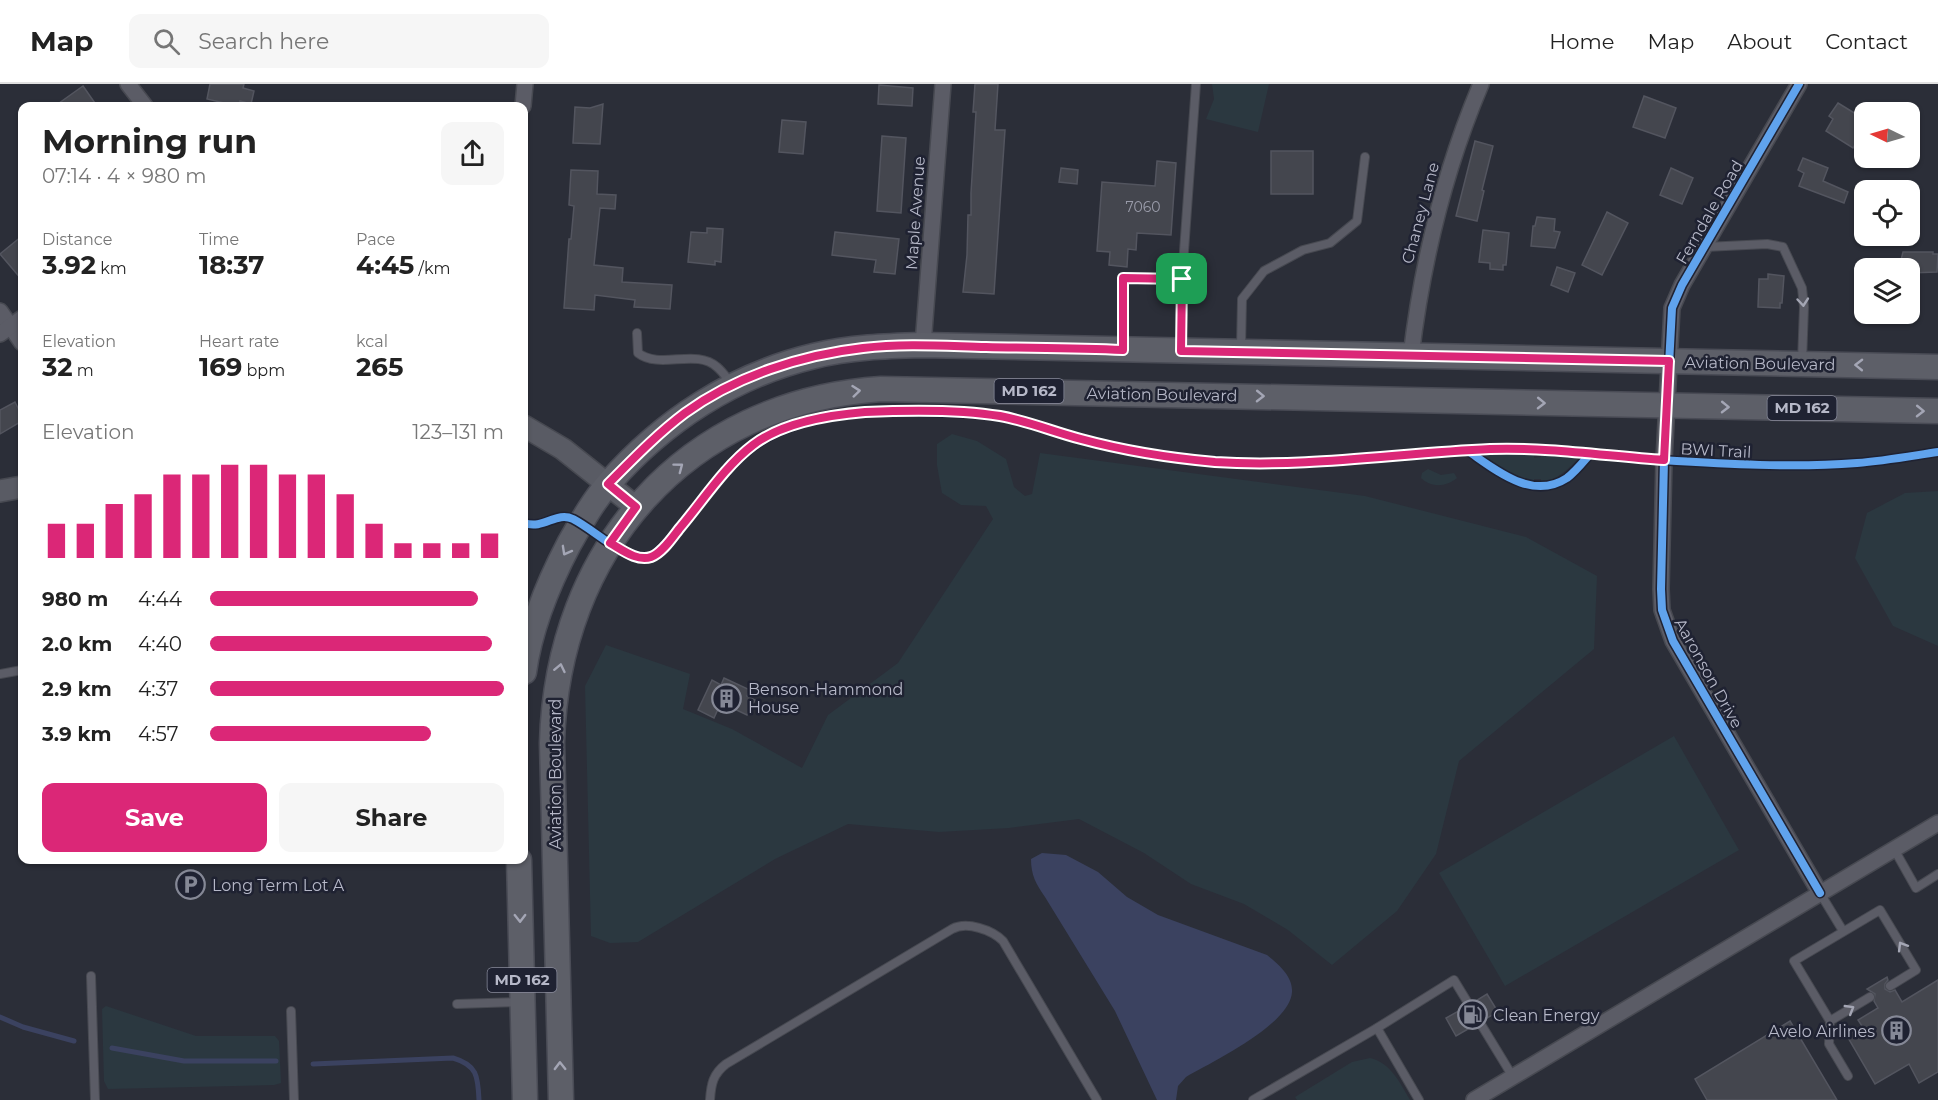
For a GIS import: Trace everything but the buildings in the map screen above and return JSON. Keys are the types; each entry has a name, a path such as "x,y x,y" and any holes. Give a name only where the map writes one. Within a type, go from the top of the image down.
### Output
{"main road":[{"name":"Aviation Boulevard","path":"528,655 537,618 558,566 580,524 608,484 649,443 677,420 710,398 765,372 815,356 863,348 923,345 1938,367"},
{"name":"Aviation Boulevard","path":"561,1100 552,743 555,699 568,638 584,594 610,543 636,507 675,470 710,444 739,427 793,405 852,391 920,389 1938,411"},
{"path":"528,428 564,449 636,507"},
{"path":"0,491 18,488"},
{"name":"MD 162","path":"519,864 525,1100"},
{"path":"522,1002 559,1032"}],"street":[{"path":"128,84 142,102"},
{"path":"523,102 525,84"},
{"name":"Maple Avenue","path":"923,345 943,84"},
{"name":"Chaney Lane","path":"1411,356 1417,302 1427,259 1453,161 1481,84"},
{"name":"Ferndale Road","path":"1667,406 1672,309 1682,285 1798,84"},
{"path":"0,311 11,326"},
{"name":"Aaronson Drive","path":"1667,406 1660,566 1662,610 1667,626 1686,664 1820,893"},
{"path":"1474,1100 1938,823"}],"lane":[{"path":"1181,351 1182,279 1196,84"},
{"path":"1241,352 1242,299 1264,271 1304,249 1330,243 1357,221 1365,157"},
{"path":"1704,247 1767,244 1784,247 1802,288 1804,307 1802,364"},
{"path":"1123,350 1123,278 1182,279"},
{"path":"637,333 638,353 645,358 654,360 696,359 716,365 733,386"},
{"path":"0,674 18,671"},
{"path":"1894,849 1916,888 1938,874"},
{"path":"1820,893 1844,932"},
{"path":"1848,1076 1829,1044 1830,1021 1794,961 1880,910 1916,970 1890,986"},
{"path":"710,1100 713,1079 726,1065 952,929 963,925 992,933 1004,941 1097,1100"},
{"path":"91,976 94,1100"},
{"path":"1253,1100 1454,980 1513,1077"},
{"path":"1830,1021 1870,997"},
{"path":"457,1004 522,1002"},
{"path":"291,1011 294,1100"},
{"path":"1377,1028 1419,1100"}],"shaded area":[{"path":"1212,84 1269,84 1258,132 1206,119 1214,99"},
{"path":"952,434 977,441 1006,459 1014,487 1025,496 1032,494 1040,453 1365,496 1526,537 1597,576 1594,649 1459,761 1436,854 1397,911 1332,965 1288,930 1244,904 1191,884 1144,853 1079,819 1009,828 939,832 848,824 775,859 638,942 610,943 591,936 585,686 606,645 690,674 683,709 732,729 802,768 828,715 898,663 993,519 986,506 961,505 942,493 937,465 937,444"},
{"path":"1480,454 1534,454 1534,458 1541,457 1541,455 1580,457 1558,476 1541,482 1541,479 1531,481 1510,474"},
{"path":"1428,469 1441,475 1454,473 1457,478 1444,485 1434,485 1421,478 1422,473"},
{"path":"1938,491 1938,646 1893,626 1855,558 1867,513 1905,493"},
{"path":"1674,736 1739,850 1505,986 1439,873"},
{"path":"106,1006 196,1036 275,1036 279,1041 281,1083 108,1089 104,1081 102,1009"},
{"path":"1370,1058 1384,1064 1389,1069 1410,1100 1297,1100 1295,1097 1352,1062"}],"water":[{"path":"1042,853 1066,855 1098,872 1127,897 1158,915 1267,955 1284,971 1290,981 1292,992 1288,1005 1278,1017 1248,1041 1186,1077 1178,1086 1176,1100 1157,1100 1115,1011 1033,875 1031,859"}],"waterway":[{"path":"0,1017 23,1027 74,1041"},
{"path":"112,1048 184,1061 276,1061"},
{"path":"313,1064 453,1058 472,1068 477,1078 479,1100"}],"cycle path":[{"path":"1799,84 1682,285 1672,308 1664,460 1661,589 1662,610 1673,641 1820,893"},
{"name":"BWI Trail","path":"528,524 567,517 630,554 651,557 669,541 731,466 744,453 774,433 827,417 898,411 994,416 1134,451 1198,460 1249,463 1512,449 1710,463 1808,465 1867,462 1938,452"},
{"path":"1468,451 1502,474 1528,485 1541,486 1554,484 1567,478 1590,454"}],"place":[{"name":"Benson-Hammond House","path":"727,698"},
{"name":"Long Term Lot A","path":"191,885"},
{"name":"Clean Energy","path":"1472,1015"},
{"name":"Avelo Airlines","path":"1896,1031"}],"route":[{"path":"1123,278 1182,279 1181,351 1669,361 1664,460 1567,451 1492,449 1344,461 1253,463 1213,461 1171,457 1108,446 1028,422 985,414 864,412 794,425 754,444 737,458 672,538 651,557 642,558 632,555 610,543 636,507 608,484 649,443 686,413 733,386 790,363 815,356 863,348 923,345 1123,350 1123,278"}]}
